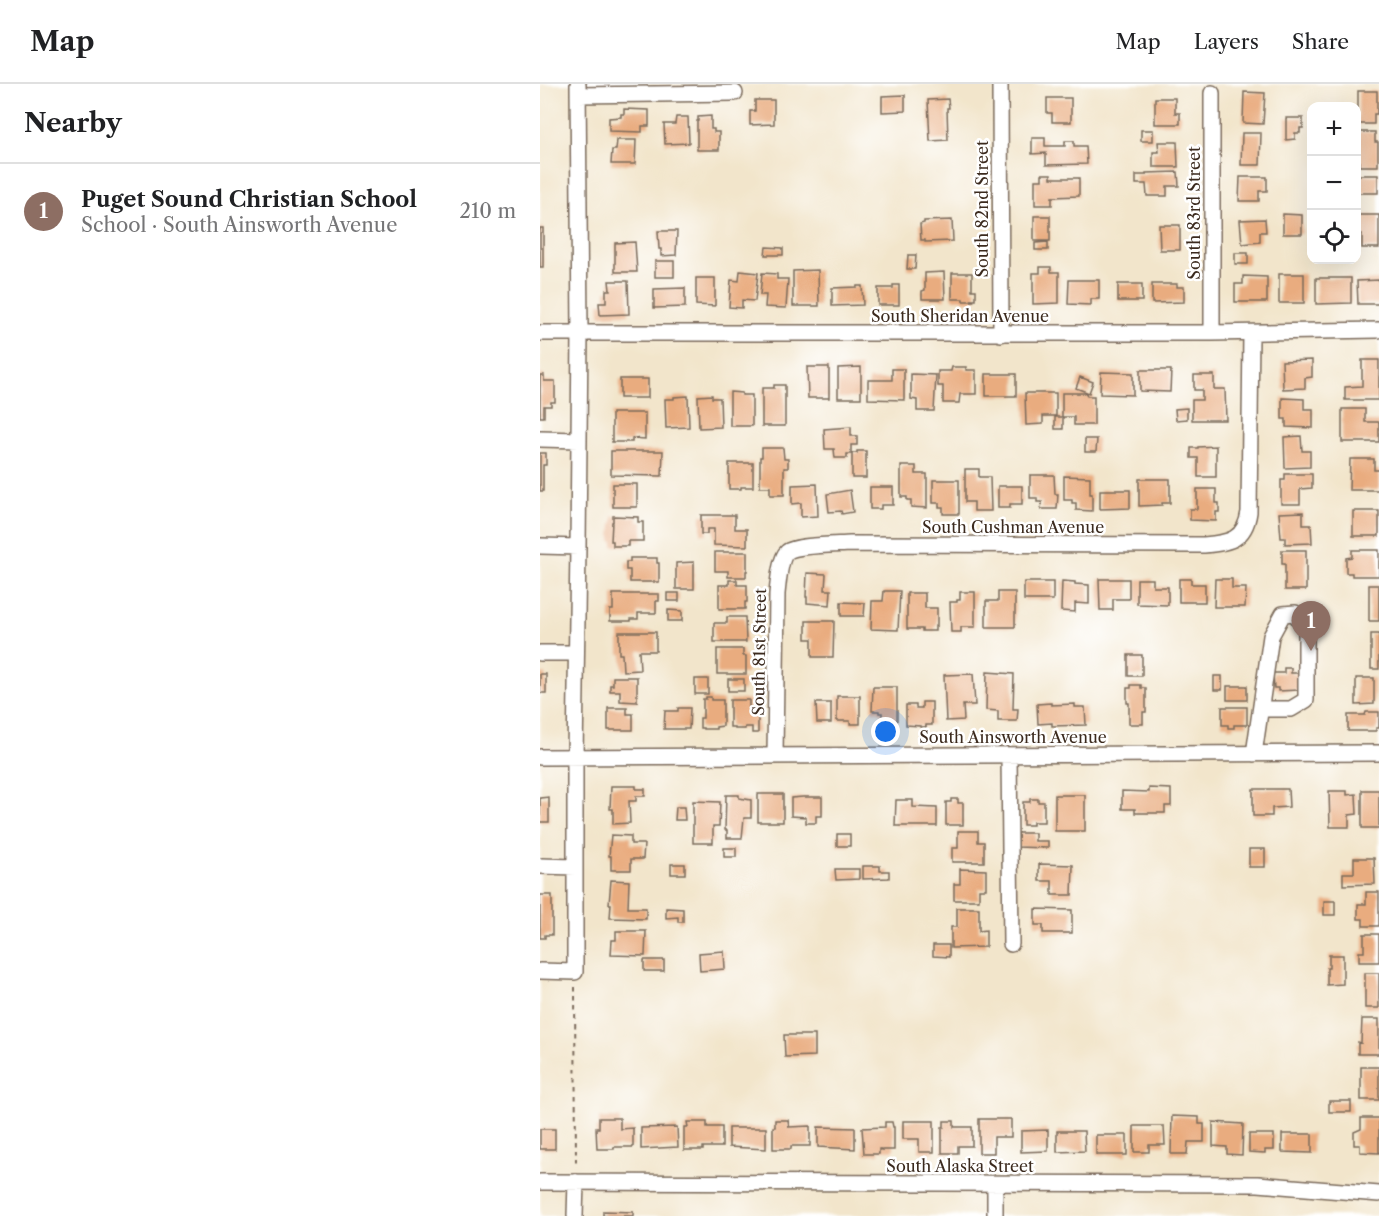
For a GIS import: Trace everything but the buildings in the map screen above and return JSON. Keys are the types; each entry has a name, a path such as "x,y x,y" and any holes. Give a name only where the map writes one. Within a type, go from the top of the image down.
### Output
{"street":[{"name":"South 82nd Street","path":"1000,84 1000,334"},
{"path":"540,971 575,972 580,333 578,90 735,93"},
{"name":"South 83rd Street","path":"1212,93 1212,333"},
{"name":"South Sheridan Avenue","path":"540,333 1000,334 1379,330"},
{"name":"South Cushman Avenue","path":"788,551 850,544 1204,545 1220,544 1238,537 1246,528 1250,512 1251,333"},
{"path":"540,440 579,440"},
{"path":"540,546 578,547"},
{"name":"South 81st Street","path":"775,756 777,594 783,559 788,551"},
{"path":"1254,754 1271,636 1283,614 1294,613 1306,630 1306,700 1291,709 1261,709"},
{"path":"540,653 576,654"},
{"name":"South Ainsworth Avenue","path":"540,757 1379,753"},
{"path":"1009,755 1011,944"},
{"path":"540,866 575,867"},
{"name":"South Alaska Street","path":"540,1182 1258,1184 1379,1194"},
{"path":"576,1182 576,1216"},
{"path":"994,1216 995,1184"}],"path":[{"path":"575,972 576,1182"}],"place":[{"name":"Puget Sound Christian School","path":"1311,651"}]}
